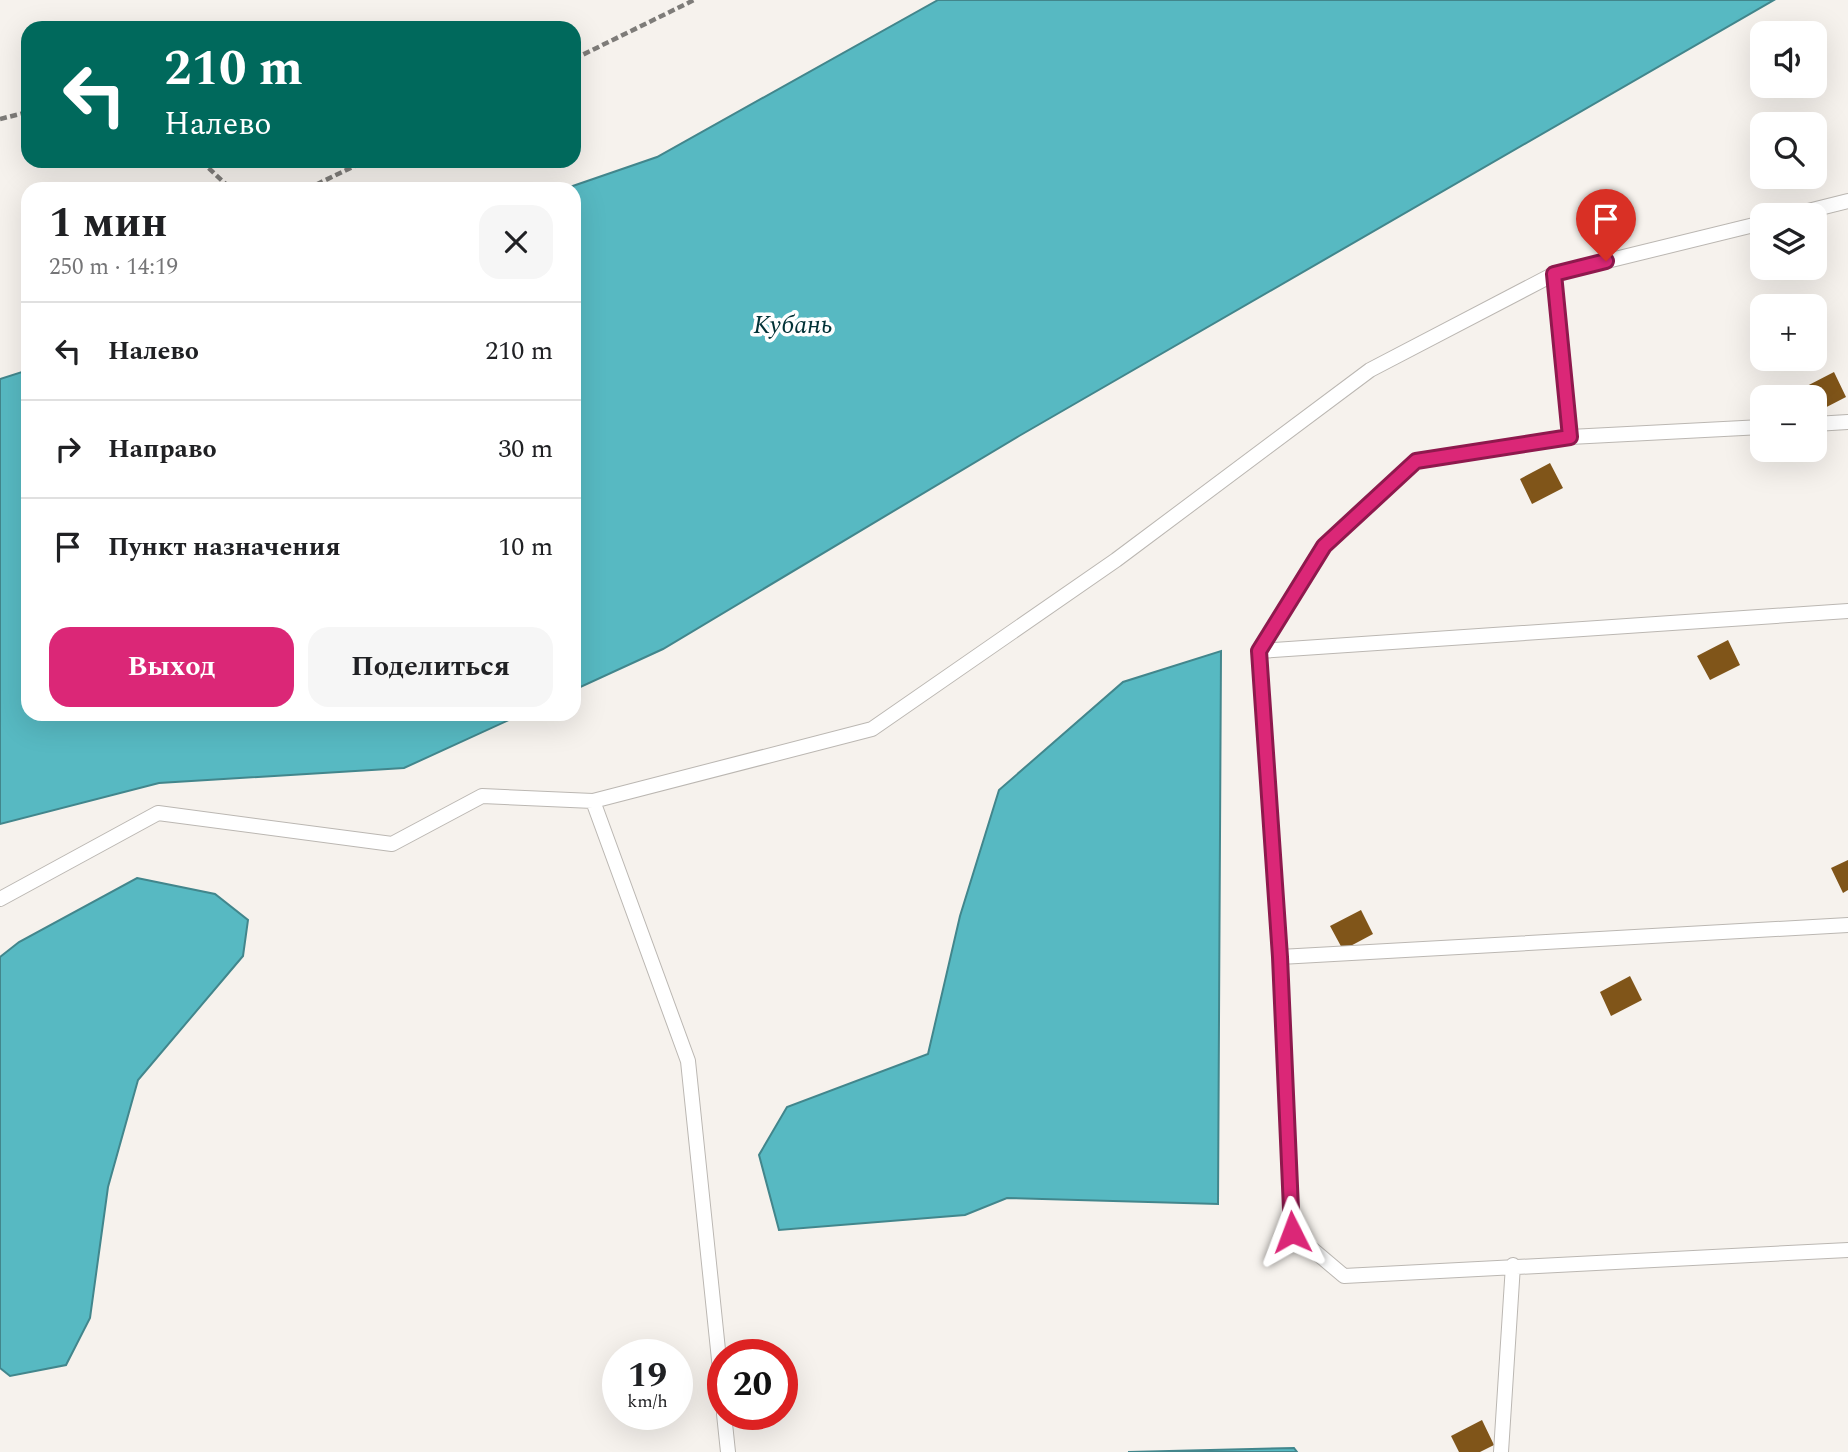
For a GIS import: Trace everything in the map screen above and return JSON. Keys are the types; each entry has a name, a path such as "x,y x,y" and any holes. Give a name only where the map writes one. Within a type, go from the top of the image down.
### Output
{"lane":[{"path":"1827,206 1848,201"},
{"path":"0,899 158,813 392,844 482,796 593,801 872,729 1116,561 1370,370 1554,274 1750,225"},
{"path":"1554,274 1570,437"},
{"path":"1827,423 1848,422"},
{"path":"1750,428 1570,437 1416,461 1324,546 1259,651 1280,957 1292,1232 1344,1276 1513,1265 1848,1250"},
{"path":"1259,651 1848,611"},
{"path":"593,801 688,1061 717,1339"},
{"path":"1280,957 1848,925"},
{"path":"1501,1452 1513,1265"},
{"path":"726,1430 728,1452"}],"path":[{"path":"581,56 694,0"},
{"path":"0,119 21,114"},
{"path":"208,168 224,182"},
{"path":"322,182 350,168"}],"water":[{"name":"Кубань","path":"938,0 1774,0 1019,436 663,649 581,687 581,183 657,157"},
{"path":"21,372 21,721 507,721 404,768 159,783 0,824 0,379"},
{"path":"1221,651 1218,1204 1007,1198 965,1215 779,1230 759,1155 787,1107 928,1054 960,916 999,790 1123,682"},
{"path":"137,878 215,894 248,920 243,956 138,1080 108,1187 90,1318 66,1365 10,1376 0,1368 0,957 19,942"},
{"path":"1294,1448 1297,1452 1128,1452"}],"building":[{"path":"1834,372 1846,397 1827,407 1827,385 1809,385"},
{"path":"1550,463 1563,488 1532,504 1520,479"},
{"path":"1728,640 1740,665 1710,680 1697,656"},
{"path":"1848,860 1848,890 1843,893 1831,868"},
{"path":"1361,910 1373,934 1343,950 1330,926"},
{"path":"1630,976 1642,1000 1611,1016 1600,992"},
{"path":"1482,1420 1494,1445 1480,1452 1459,1452 1451,1436"}],"route":[{"path":"1292,1232 1280,957 1259,651 1324,546 1416,461 1570,437 1554,274 1606,261"}]}
